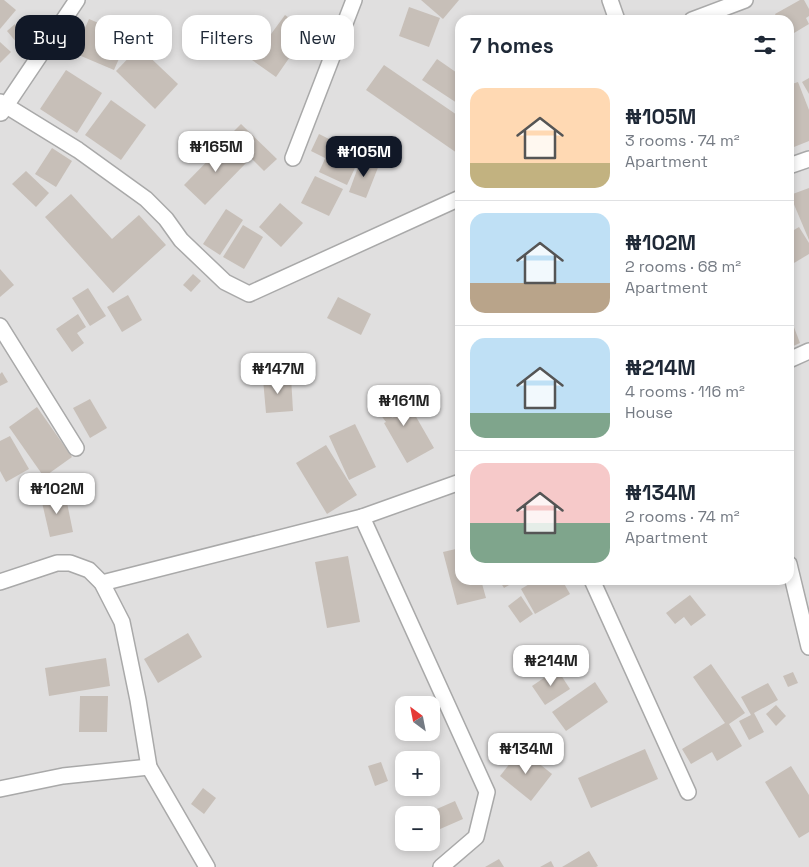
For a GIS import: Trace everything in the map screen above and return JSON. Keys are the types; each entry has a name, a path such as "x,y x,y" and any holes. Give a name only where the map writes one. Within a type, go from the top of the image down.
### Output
{"street":[{"path":"77,0 2,107 78,150 146,199 166,219 181,240 225,282 249,294 455,200"},
{"path":"293,158 354,0"},
{"path":"610,0 614,15"},
{"path":"705,15 745,0"},
{"path":"794,164 809,159"},
{"path":"0,326 76,448"},
{"path":"794,358 809,351"},
{"path":"102,583 362,517 455,484"},
{"path":"362,517 487,792 476,837 441,867"},
{"path":"0,582 57,564 70,563 89,570 102,583 122,622 149,767 207,867"},
{"path":"594,585 688,792"},
{"path":"794,585 809,647"},
{"path":"0,789 64,776 149,767"}],"shaded area":[{"path":"0,0 809,0 809,867 0,867"}],"building":[{"path":"0,0 4,0 16,10 0,29"},
{"path":"421,0 459,0 443,19"},
{"path":"800,0 804,0 809,9 809,16 806,18 809,24 794,33 794,15 775,14"},
{"path":"409,7 440,18 429,47 399,36"},
{"path":"89,19 95,22 95,60 118,60 114,70 85,58 85,28"},
{"path":"281,20 281,60 288,60 276,77 252,60 271,60 271,34"},
{"path":"15,24 15,41 7,31"},
{"path":"0,42 11,52 0,63"},
{"path":"437,59 455,72 455,102 422,80"},
{"path":"127,60 153,60 178,84 155,109 116,71"},
{"path":"384,65 455,114 455,152 366,90"},
{"path":"66,70 102,93 77,133 40,109"},
{"path":"809,78 809,94 802,82"},
{"path":"798,82 809,110 809,141 794,147 794,83"},
{"path":"111,100 146,125 121,160 85,135"},
{"path":"241,124 277,159 264,171 229,136"},
{"path":"319,134 361,155 347,185 319,172 328,152 325,158 311,151"},
{"path":"227,141 248,161 205,205 184,185"},
{"path":"52,148 72,161 56,187 35,174"},
{"path":"361,159 379,165 366,198 349,192"},
{"path":"26,171 49,193 36,207 12,184"},
{"path":"315,176 343,189 329,216 301,203"},
{"path":"809,188 809,240 794,204 794,194"},
{"path":"71,194 112,239 139,215 166,245 113,293 45,217"},
{"path":"280,203 303,223 281,247 259,227"},
{"path":"226,209 243,220 220,255 203,244"},
{"path":"243,225 263,237 244,269 223,257"},
{"path":"799,227 809,243 809,254 794,263 794,230"},
{"path":"0,269 14,285 0,297"},
{"path":"193,274 201,281 191,292 183,285"},
{"path":"88,288 106,316 90,326 72,298"},
{"path":"128,295 142,320 122,332 107,307"},
{"path":"338,297 371,314 361,335 327,318"},
{"path":"78,314 86,327 77,333 84,343 72,352 56,329"},
{"path":"794,327 800,343 794,346"},
{"path":"2,372 8,382 0,386 0,374"},
{"path":"291,377 293,411 266,413 263,379"},
{"path":"398,389 410,405 390,419 411,408 434,448 407,463 384,423 386,422 374,406"},
{"path":"90,399 107,428 90,438 73,408"},
{"path":"37,407 72,457 44,477 9,427"},
{"path":"355,424 376,467 349,480 329,436"},
{"path":"10,436 29,469 6,482 0,471 0,441"},
{"path":"326,445 357,495 327,514 296,463"},
{"path":"65,493 73,532 50,537 41,498"},
{"path":"455,549 455,585 482,585 486,598 457,605 443,552"},
{"path":"348,556 360,622 327,628 315,562"},
{"path":"528,585 565,585 570,594 535,614 521,589"},
{"path":"690,595 706,615 691,626 684,617 675,624 666,613"},
{"path":"521,596 533,614 520,623 508,606"},
{"path":"188,633 202,657 158,683 144,659"},
{"path":"106,658 110,686 49,696 45,668"},
{"path":"711,664 745,713 729,724 742,746 717,761 712,752 691,764 682,749 725,723 693,677"},
{"path":"557,669 570,689 545,705 532,686"},
{"path":"793,672 798,683 788,687 783,676"},
{"path":"595,682 608,702 566,731 552,712"},
{"path":"768,683 778,700 754,713 764,732 749,740 739,721 751,715 741,697"},
{"path":"80,696 108,696 107,732 79,732"},
{"path":"776,705 786,716 776,726 766,714"},
{"path":"521,749 552,774 531,801 500,776"},
{"path":"645,749 658,779 591,808 578,778"},
{"path":"381,762 388,781 375,786 368,766"},
{"path":"791,766 809,795 809,832 799,838 765,782"},
{"path":"203,788 216,798 204,814 191,804"},
{"path":"455,801 463,819 440,829 440,808"},
{"path":"589,851 598,866 562,867"},
{"path":"499,859 504,867 485,867"},
{"path":"551,861 554,867 540,867"}]}
